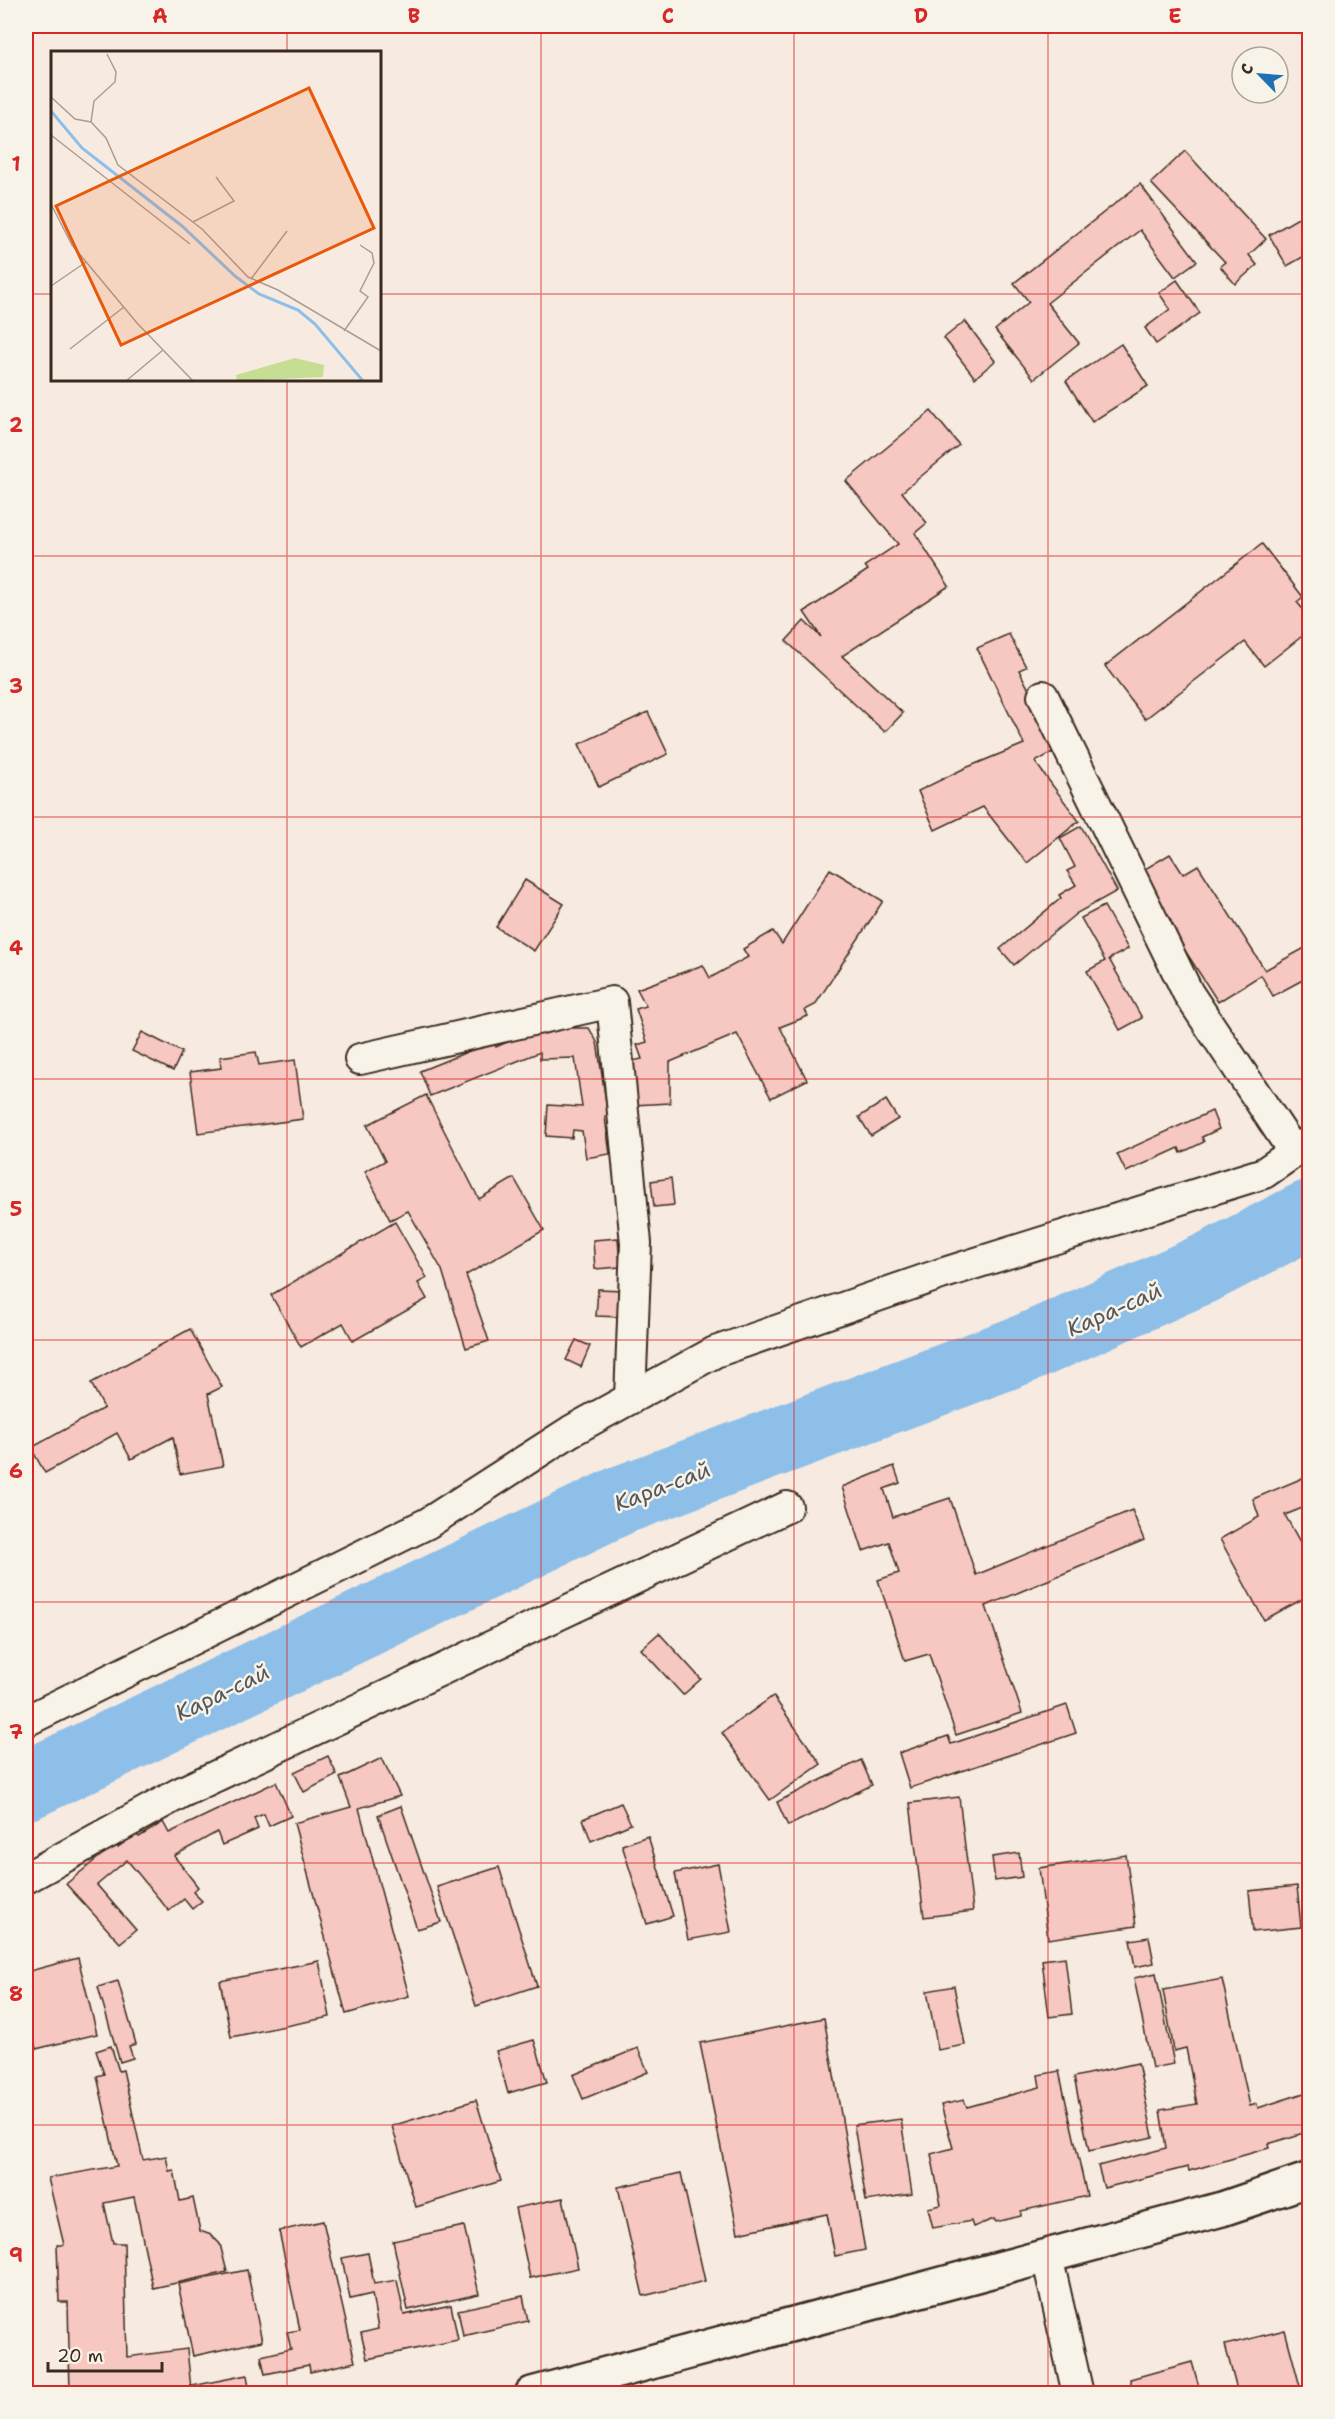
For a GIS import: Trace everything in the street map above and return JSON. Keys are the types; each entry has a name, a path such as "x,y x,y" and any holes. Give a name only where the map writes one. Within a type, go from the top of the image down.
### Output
{"main road":[{"path":"544,2392 1222,2210 1310,2180"}],"street":[{"path":"26,1721 428,1522 570,1431 715,1352 941,1274 1264,1173 1302,1146 1188,993 1042,696"},
{"path":"360,1059 612,1002 636,1243 630,1398"},
{"path":"26,1878 180,1793 787,1507"},
{"path":"1047,2256 1078,2394"}],"building":[{"path":"1185,151 1266,239 1249,255 1257,265 1235,284 1220,266 1225,262 1151,183"},
{"path":"1140,184 1197,261 1175,277 1140,230 1047,303 1079,343 1034,379 995,330 1029,302 1014,283"},
{"path":"1310,211 1310,253 1287,266 1269,235"},
{"path":"1177,280 1200,313 1156,344 1145,328 1170,309 1159,293"},
{"path":"965,321 995,361 975,378 944,338"},
{"path":"1121,344 1148,386 1092,422 1066,381"},
{"path":"931,411 959,445 902,492 927,523 915,533 949,586 842,656 903,713 885,732 786,641 804,621 821,637 804,612 868,570 865,566 898,544 846,481"},
{"path":"1262,544 1303,597 1297,602 1310,618 1310,630 1264,666 1245,642 1145,719 1105,666"},
{"path":"1009,634 1026,667 1019,670 1059,749 1035,762 1079,821 1027,863 983,807 935,830 918,791 963,769 1024,744 977,648"},
{"path":"648,712 668,754 599,787 579,744"},
{"path":"1081,826 1117,891 1077,913 1014,965 1000,949 1061,898 1059,895 1076,885 1067,871 1075,867 1060,838"},
{"path":"1170,854 1183,874 1198,865 1265,970 1310,945 1310,976 1273,996 1261,975 1218,1002 1150,896 1140,872"},
{"path":"830,869 883,901 815,1005 805,1010 808,1016 780,1027 807,1080 771,1098 737,1034 670,1062 670,1103 634,1105 632,1061 642,1059 637,1045 647,1042 636,1009 646,1006 637,989 703,965 710,978 748,957 743,949 773,931 782,944"},
{"path":"525,880 564,904 534,951 496,927"},
{"path":"1104,906 1128,949 1109,959 1142,1018 1120,1030 1087,971 1105,961 1081,918"},
{"path":"539,1028 589,1028 597,1042 608,1116 605,1117 610,1154 586,1158 582,1131 573,1130 572,1138 546,1136 548,1105 582,1107 575,1058 540,1059 540,1052 430,1096 420,1071 494,1041 496,1047"},
{"path":"142,1032 182,1052 173,1071 132,1051"},
{"path":"256,1052 259,1065 295,1060 303,1119 198,1133 190,1072 221,1068 220,1057"},
{"path":"426,1095 479,1199 514,1178 544,1230 466,1275 489,1341 466,1348 442,1270 408,1211 390,1220 365,1171 385,1161 367,1125"},
{"path":"886,1100 898,1119 871,1136 859,1117"},
{"path":"1212,1111 1219,1129 1202,1137 1204,1142 1181,1153 1179,1148 1126,1172 1117,1154"},
{"path":"671,1178 674,1205 654,1207 651,1181"},
{"path":"395,1222 427,1278 418,1283 427,1299 353,1341 343,1323 301,1347 271,1295"},
{"path":"618,1238 620,1267 595,1269 593,1240"},
{"path":"598,1289 623,1290 621,1317 596,1316"},
{"path":"190,1329 222,1387 208,1394 223,1466 180,1474 173,1437 131,1459 117,1433 45,1473 31,1448 104,1408 91,1383"},
{"path":"576,1340 590,1346 581,1367 566,1360"},
{"path":"894,1466 900,1483 884,1489 893,1517 950,1498 976,1575 1132,1510 1144,1540 986,1606 1022,1713 956,1735 929,1654 905,1661 878,1580 899,1573 889,1542 863,1551 842,1487"},
{"path":"1310,1475 1310,1505 1285,1515 1310,1560 1310,1595 1264,1620 1220,1539 1259,1517 1253,1499"},
{"path":"659,1633 701,1679 683,1695 641,1649"},
{"path":"773,1696 821,1764 770,1800 722,1733"},
{"path":"1067,1705 1076,1733 910,1788 899,1753 948,1736 951,1744"},
{"path":"328,1756 337,1775 304,1792 294,1772"},
{"path":"382,1758 400,1796 359,1808 409,1996 346,2014 294,1823 351,1807 340,1778"},
{"path":"861,1760 872,1785 788,1826 777,1802"},
{"path":"1306,1768 1310,1768 1310,1792 1309,1792"},
{"path":"276,1782 291,1816 269,1826 264,1814 254,1818 258,1829 222,1845 217,1832 174,1856 198,1887 193,1892 202,1901 192,1909 184,1899 169,1911 127,1860 97,1885 136,1930 120,1943 66,1884 115,1844 118,1847 136,1834 139,1837 163,1822 169,1833"},
{"path":"959,1797 973,1911 924,1917 910,1803"},
{"path":"621,1803 631,1824 591,1841 583,1819"},
{"path":"401,1806 441,1922 417,1929 378,1815"},
{"path":"648,1836 673,1916 647,1924 622,1845"},
{"path":"1019,1853 1022,1877 995,1881 992,1857"},
{"path":"1126,1855 1136,1926 1048,1939 1039,1868"},
{"path":"718,1864 731,1932 688,1940 675,1873"},
{"path":"499,1867 537,1986 476,2006 437,1887"},
{"path":"1297,1886 1301,1927 1253,1932 1249,1891"},
{"path":"1149,1937 1154,1963 1135,1967 1130,1940"},
{"path":"1065,1957 1072,2014 1049,2017 1042,1960"},
{"path":"78,1958 97,2034 36,2049 26,2008 26,1972"},
{"path":"319,1961 330,2017 231,2037 220,1981"},
{"path":"1156,1973 1174,2064 1152,2068 1134,1978"},
{"path":"1222,1979 1250,2106 1257,2104 1258,2108 1310,2091 1310,2131 1268,2144 1269,2148 1189,2171 1188,2167 1104,2188 1098,2166 1166,2148 1160,2110 1197,2104 1186,2048 1174,2051 1163,1990"},
{"path":"118,1981 136,2044 129,2046 133,2058 120,2062 98,1987"},
{"path":"954,1986 965,2045 938,2050 927,1991"},
{"path":"824,2018 865,2250 835,2256 827,2214 738,2233 700,2043"},
{"path":"534,2040 547,2082 508,2093 496,2051"},
{"path":"111,2046 119,2071 123,2070 143,2160 166,2156 169,2171 174,2170 180,2201 193,2198 200,2231 211,2235 220,2244 227,2272 153,2288 134,2197 104,2203 113,2243 124,2243 127,2357 187,2349 191,2389 150,2394 70,2394 68,2302 59,2302 57,2245 64,2245 48,2178 117,2166 97,2076 104,2074 96,2051"},
{"path":"638,2048 648,2072 583,2099 573,2075"},
{"path":"1138,2063 1153,2137 1089,2151 1074,2077"},
{"path":"1059,2071 1087,2196 1021,2211 1021,2216 996,2222 994,2219 973,2227 971,2221 933,2228 928,2208 941,2205 931,2154 953,2148 941,2105 964,2100 967,2107 1040,2087 1038,2075"},
{"path":"476,2100 501,2181 416,2207 392,2126"},
{"path":"901,2119 912,2194 866,2201 854,2125"},
{"path":"681,2173 705,2281 643,2296 618,2187"},
{"path":"563,2198 578,2268 530,2278 515,2208"},
{"path":"323,2221 355,2362 310,2372 309,2365 265,2374 261,2356 291,2349 287,2332 300,2330 279,2231"},
{"path":"464,2226 479,2294 408,2310 393,2241"},
{"path":"368,2253 374,2284 397,2280 404,2315 451,2305 458,2340 367,2359 361,2333 378,2329 372,2294 350,2299 342,2258"},
{"path":"247,2270 262,2341 193,2356 178,2284"},
{"path":"523,2296 528,2321 463,2336 458,2310"},
{"path":"1285,2330 1302,2394 1238,2394 1225,2345"},
{"path":"1192,2362 1201,2394 1134,2394 1130,2379"},
{"path":"247,2375 250,2394 194,2394 192,2386"},
{"path":"947,2389 949,2394 926,2394"},
{"path":"1043,2389 1044,2394 1024,2394"}],"waterway":[{"name":"Кара-сай","path":"26,1786 621,1500 1029,1347 1208,1267 1310,1214"}]}
